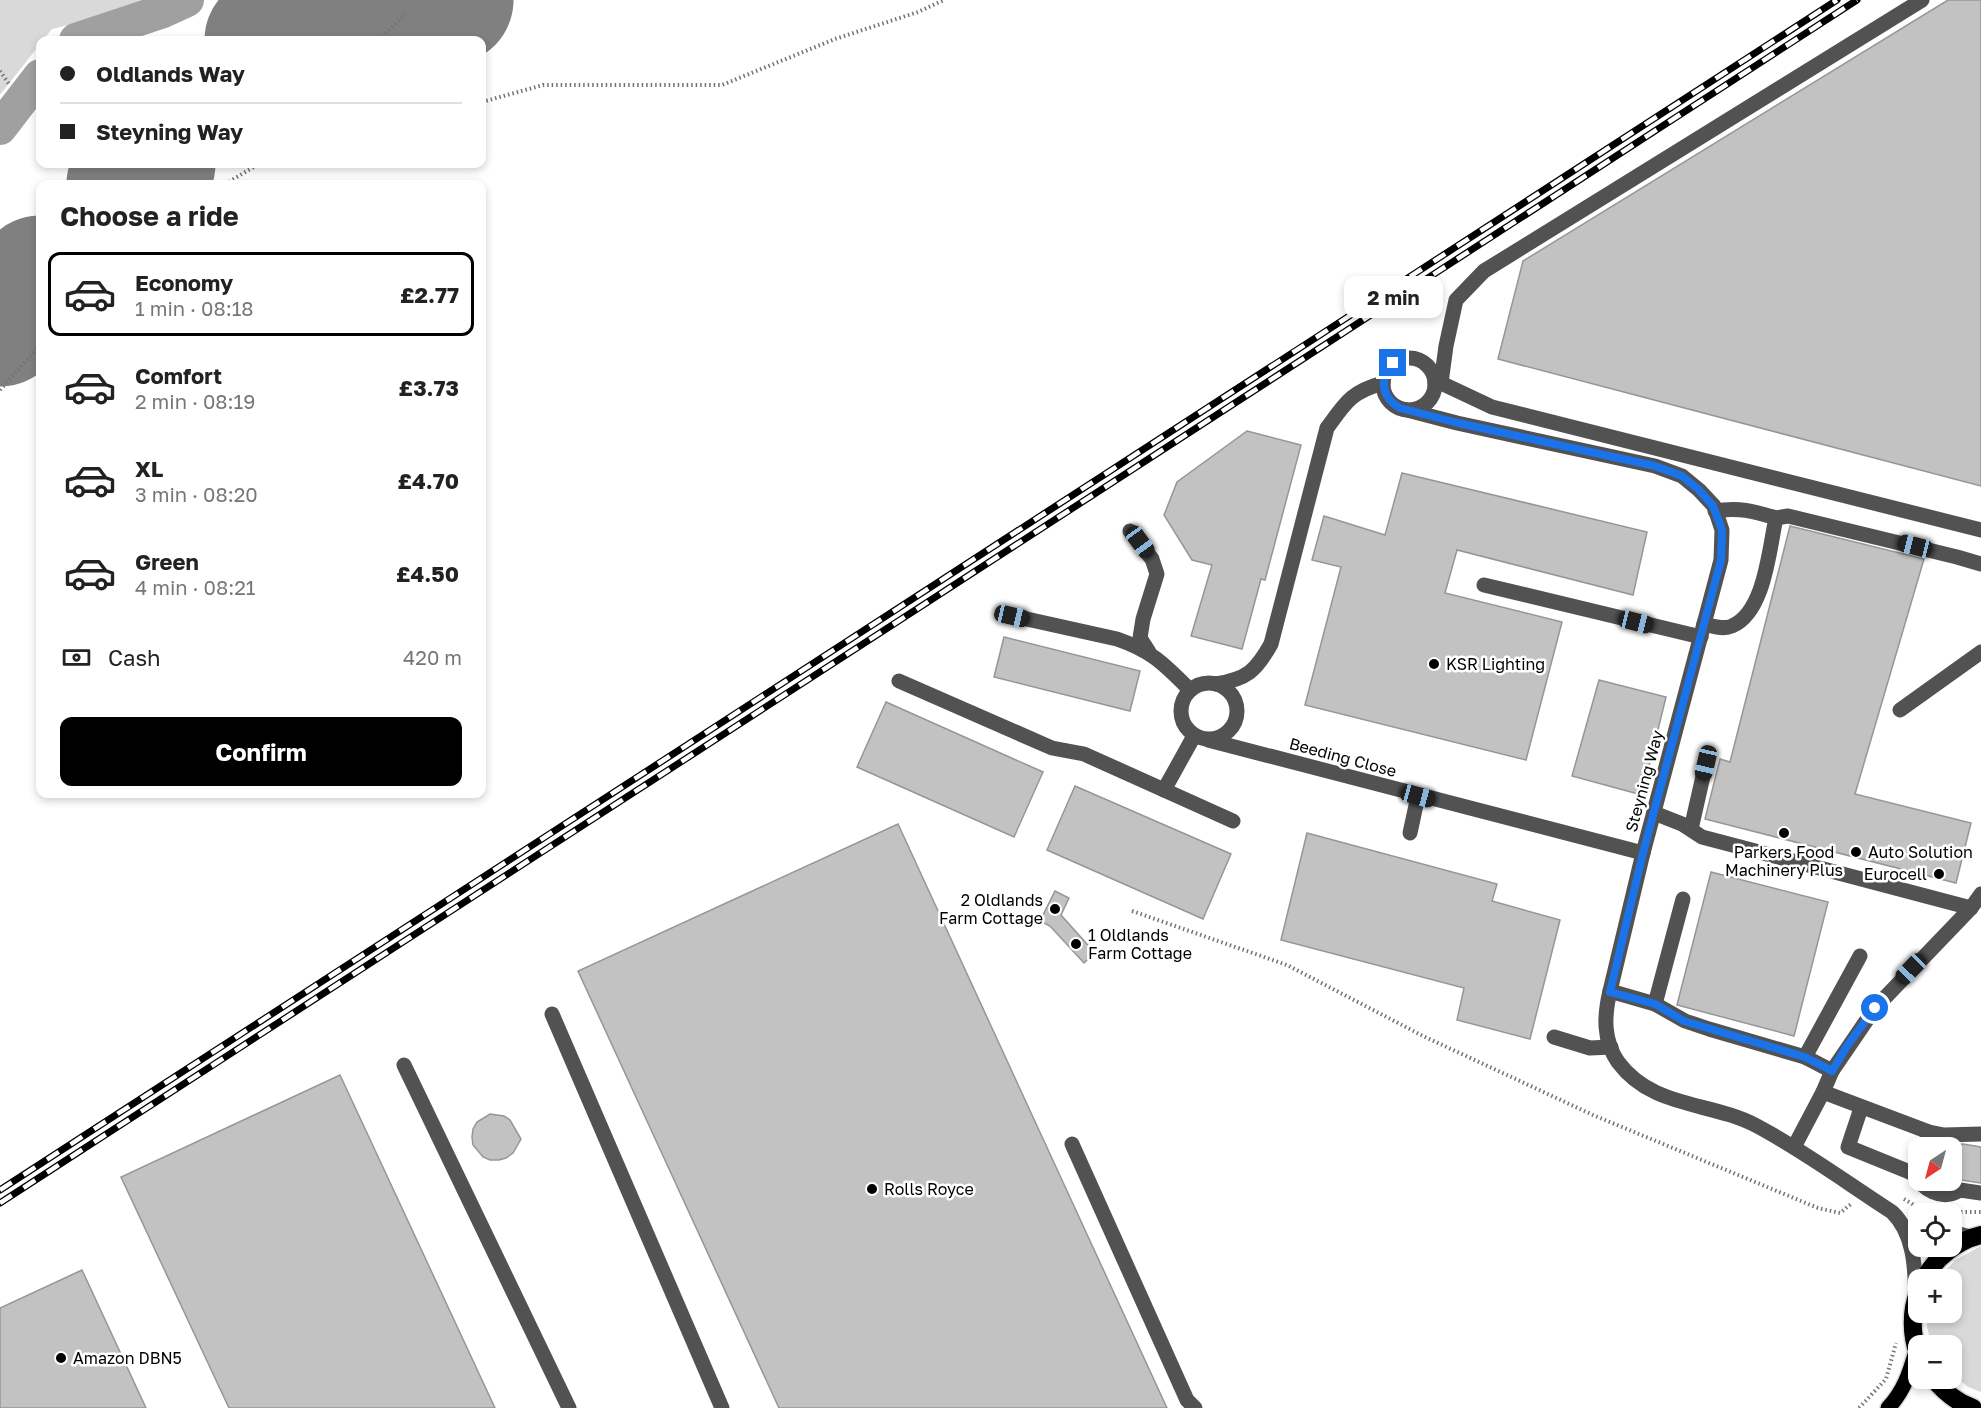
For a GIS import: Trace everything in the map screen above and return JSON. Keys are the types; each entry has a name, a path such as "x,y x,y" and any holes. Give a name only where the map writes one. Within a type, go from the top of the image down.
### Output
{"highway":[{"path":"1931,1269 1946,1252 1976,1236"},
{"path":"1943,1389 1961,1404 1973,1408"}],"main road":[{"path":"1888,1408 1898,1398 1908,1378"}],"lane":[{"path":"1407,410 1423,405 1430,399 1438,383 1456,300 1484,271 1922,0"},
{"path":"1216,684 1224,687 1236,701 1236,720 1226,735 1217,739 1201,738 1188,730 1180,714 1184,697 1190,690 1206,683 1235,681 1250,673 1271,644 1327,428 1349,399 1365,388 1383,383 1384,376 1393,363 1408,358 1423,362 1438,383 1492,407 1981,530"},
{"name":"Steyning Way","path":"1383,383 1388,398 1393,404 1407,410 1655,466 1682,476 1699,490 1715,511 1722,530 1721,560 1643,853 1605,1011 1606,1035 1615,1057 1628,1074 1646,1089 1754,1124 1794,1147 1893,1212 1901,1221 1908,1222"},
{"path":"1715,511 1734,508 1747,509 1776,518 1788,516 1981,564"},
{"path":"1484,585 1702,631 1731,627 1752,610 1759,593 1776,518"},
{"path":"1130,531 1152,559 1156,574 1140,638 1149,652 1190,690"},
{"path":"1012,616 1117,639 1149,652"},
{"path":"1900,710 1981,652"},
{"path":"899,681 1052,748 1084,754 1233,821"},
{"path":"1164,790 1201,738"},
{"name":"Beeding Close","path":"1201,738 1643,853"},
{"path":"1691,829 1706,763"},
{"path":"1410,833 1418,796"},
{"path":"1654,813 1682,824 1702,837 1971,908"},
{"path":"1794,1147 1847,1046 1886,994 1971,908 1981,894"},
{"path":"1655,1004 1683,899"},
{"path":"1805,1057 1860,956"},
{"path":"1610,992 1655,1004 1684,1021 1805,1057 1832,1071"},
{"path":"552,1014 722,1408"},
{"path":"1554,1038 1590,1048 1611,1047"},
{"path":"404,1065 569,1408"},
{"path":"1823,1092 1929,1132 1944,1135 1981,1134"},
{"path":"1861,1108 1848,1147 1908,1164"},
{"path":"1927,1137 1929,1132"},
{"path":"1072,1144 1187,1400 1195,1408"},
{"path":"1962,1190 1981,1193"},
{"path":"1934,1191 1952,1195 1958,1191"},
{"path":"1901,1221 1910,1244 1914,1269"}],"path":[{"path":"486,101 543,85 722,85 835,39 918,12 944,0"},
{"path":"383,36 405,14"},
{"path":"0,71 9,84"},
{"path":"232,180 252,168"},
{"path":"0,390 36,350"},
{"path":"1132,911 1287,965 1423,1036 1593,1115 1818,1208 1840,1213 1851,1203 1858,1190"},
{"path":"1859,1408 1886,1379 1899,1334"}],"shaded area":[{"path":"0,0 147,0 124,11 52,29 46,36 36,36 36,49 0,95"},
{"path":"1981,1246 1981,1392 1962,1382 1962,1335 1929,1335 1927,1327 1927,1323 1962,1323 1962,1269 1947,1269 1962,1256"}],"building":[{"path":"1948,0 1981,0 1981,486 1498,359 1523,261"},
{"path":"1247,431 1301,445 1265,580 1261,579 1242,649 1191,636 1212,565 1192,560 1164,515 1177,482"},
{"name":"KSR Lighting","path":"1402,473 1647,532 1633,595 1457,550 1445,593 1562,622 1526,760 1305,705 1341,567 1312,560 1324,516 1385,535"},
{"path":"1790,526 1924,559 1855,794 1971,823 1956,883 1705,819 1720,759 1730,762"},
{"path":"1004,637 1140,671 1130,711 994,677"},
{"path":"1599,680 1666,697 1642,795 1572,776"},
{"path":"886,702 1043,772 1014,837 857,767"},
{"path":"1075,786 1231,854 1203,919 1047,850"},
{"name":"Rolls Royce","path":"898,824 1167,1408 779,1408 578,971"},
{"path":"1307,833 1497,884 1492,901 1560,920 1530,1039 1457,1020 1464,988 1281,940"},
{"path":"1711,872 1828,902 1794,1036 1677,1005"},
{"path":"1055,891 1069,898 1061,915 1095,953 1084,963 1050,926 1040,921"},
{"path":"340,1075 495,1408 229,1408 121,1177"},
{"path":"490,1114 504,1116 510,1120 521,1139 513,1153 499,1160 483,1157 473,1145 473,1129 477,1122"},
{"path":"1962,1144 1981,1147 1981,1183 1962,1180"},
{"name":"Amazon DBN5","path":"82,1270 146,1408 0,1408 0,1308"}],"waterway":[{"path":"88,36 163,11 187,0"},
{"path":"0,128 36,81"}],"runway":[{"path":"273,36 307,0"},
{"path":"405,14 449,0"},
{"path":"135,180 147,168"},
{"path":"0,322 36,284"}],"railway":[{"path":"0,1190 1837,0"},
{"path":"0,1203 1857,0"}],"place":[{"name":"KSR Lighting","path":"1434,664"},
{"name":"Parkers Food Machinery Plus","path":"1784,833"},
{"name":"Auto Solution","path":"1856,852"},
{"name":"Eurocell","path":"1939,874"},
{"name":"2 Oldlands Farm Cottage","path":"1055,909"},
{"name":"1 Oldlands Farm Cottage","path":"1076,944"},
{"name":"Rolls Royce","path":"872,1189"},
{"name":"Amazon DBN5","path":"61,1358"}],"route":[{"path":"1393,363 1384,376 1384,391 1393,404 1400,408 1655,466 1682,476 1713,506 1722,530 1721,560 1643,853 1610,992 1655,1004 1684,1021 1805,1057 1832,1071 1875,1008"}]}
